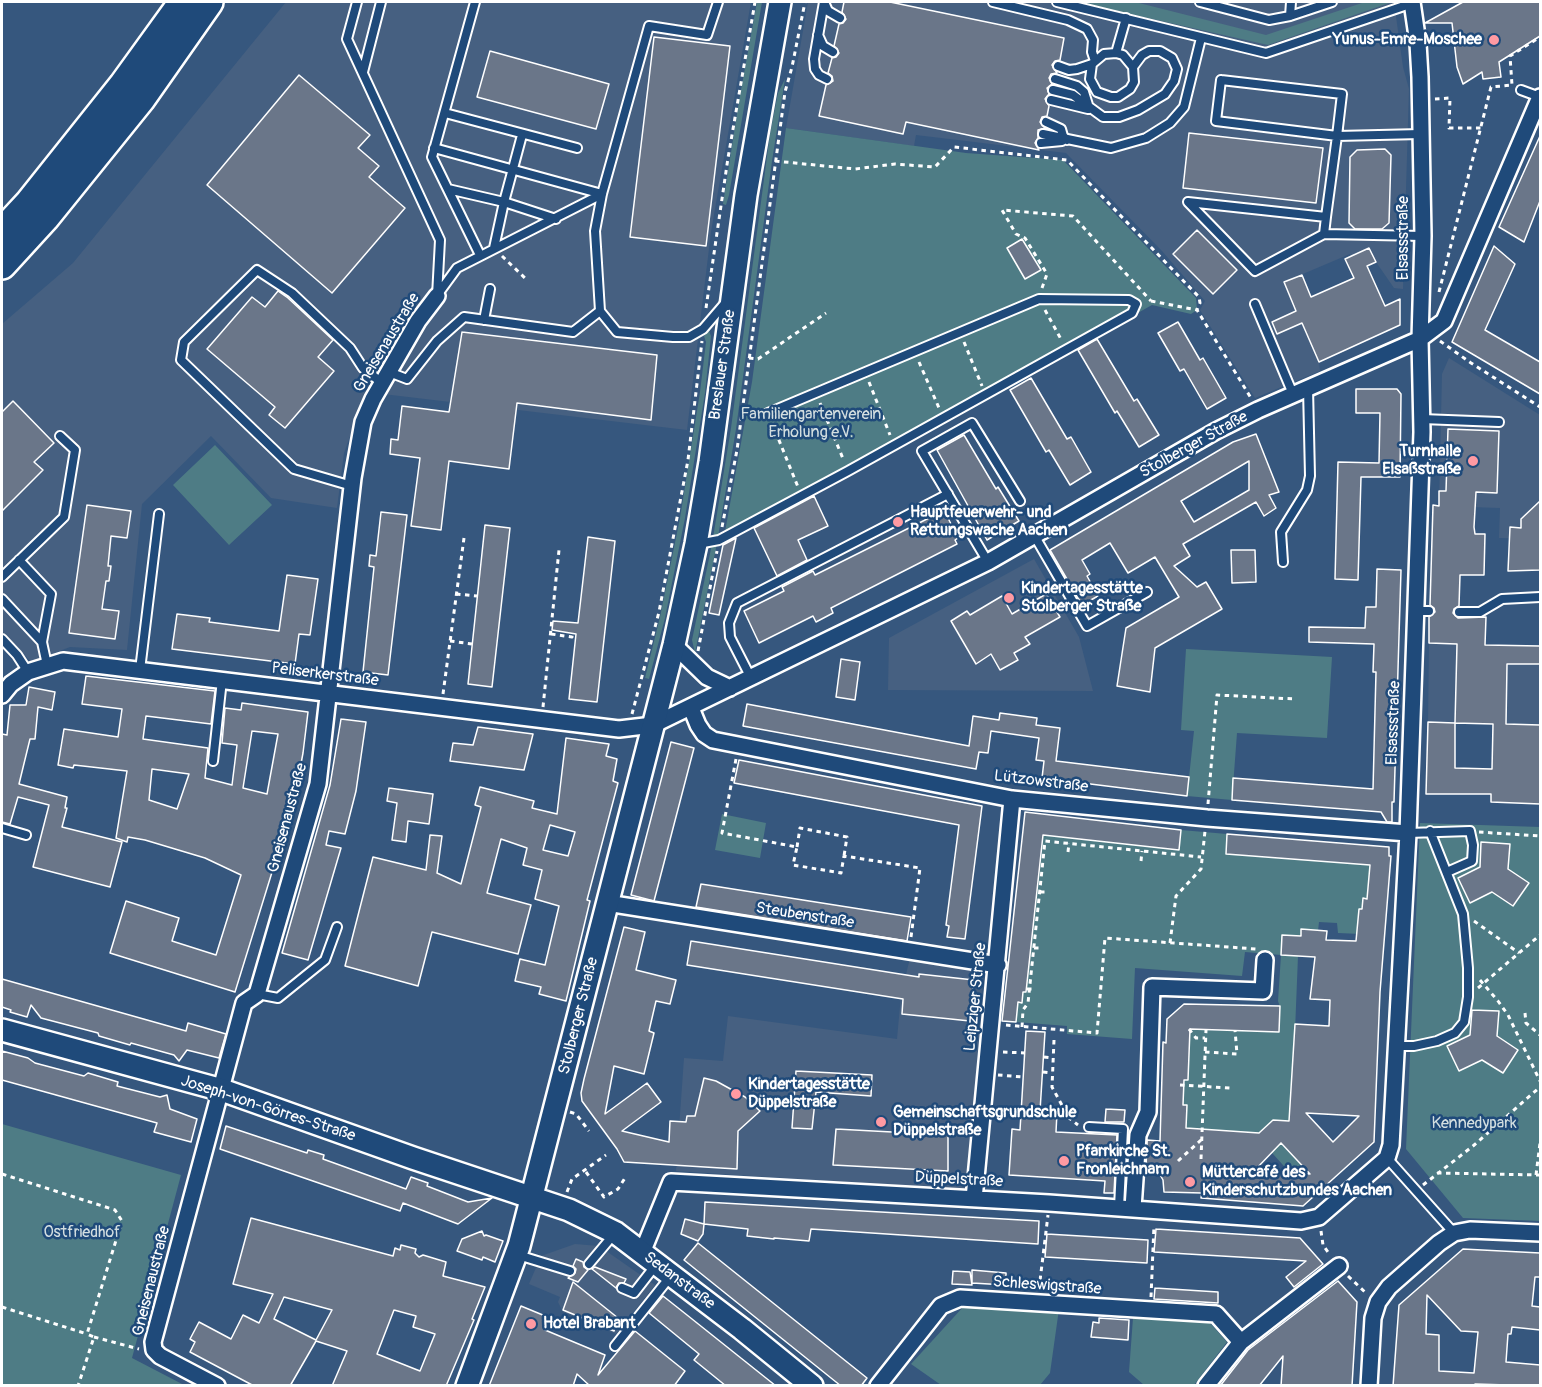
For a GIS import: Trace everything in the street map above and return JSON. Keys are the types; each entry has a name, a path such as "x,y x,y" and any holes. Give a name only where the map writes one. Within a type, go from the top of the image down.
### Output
{"highway":[{"path":"2,232 29,203 123,86 183,2"},
{"path":"2,265 45,218 141,99 209,2"}],"main road":[{"name":"Breslauer Straße","path":"653,725 674,645 696,544 710,462 746,195 780,2"},
{"name":"Stolberger Straße","path":"466,1386 517,1255 653,725"},
{"name":"Joseph-von-Görres-Straße","path":"2,1030 222,1090 413,1158 533,1197"},
{"name":"Sedanstraße","path":"533,1197 561,1207 616,1233 742,1329 812,1386"}],"street":[{"name":"Elsassstraße","path":"1387,1158 1390,1145 1397,1047 1423,611 1423,236 1418,43 1412,2"},
{"name":"Stolberger Straße","path":"653,725 988,562 1216,430 1424,336 1443,321 1540,98"},
{"name":"Gneisenaustraße","path":"154,1350 153,1342 244,1003 257,994 318,784 352,486 363,422 418,321 437,296"},
{"path":"674,645 707,677 730,688"},
{"name":"Peliserkerstraße","path":"2,695 11,684 28,672 47,665 80,662 542,720 628,729 653,725"},
{"name":"Lützowstraße","path":"691,708 704,734 713,740 1012,799 1207,818 1408,833"},
{"name":"Leipziger Straße","path":"974,1199 1012,799"},
{"name":"Steubenstraße","path":"607,903 998,965"},
{"path":"1126,1207 1138,1135 1148,1112 1152,987 1263,992 1265,955"},
{"name":"Düppelstraße","path":"657,1264 671,1182 1126,1207 1301,1221 1319,1217 1387,1158"},
{"path":"1369,1386 1373,1318 1378,1302 1389,1287 1439,1243 1454,1233 1470,1230 1540,1233"},
{"path":"1206,1386 1241,1342 1336,1268"},
{"name":"Schleswigstraße","path":"878,1386 941,1306 960,1298 1216,1314 1241,1342"},
{"path":"154,1350 160,1356 217,1386"}],"lane":[{"path":"357,2 347,39 440,240 437,296"},
{"path":"363,72 381,2"},
{"path":"475,2 432,157 480,255"},
{"path":"718,2 707,35 649,26 602,194 595,231 600,312 617,332 673,338 689,337 703,329 733,293"},
{"path":"824,2 828,11 840,18"},
{"path":"824,2 814,59 815,69 819,75 827,79"},
{"path":"993,2 1068,20 1087,29 1093,40 1093,62 1090,71 1092,86 1097,92 1111,98 1125,93 1130,88 1135,75 1133,67 1124,56 1116,53 1104,54 1093,62 1069,69 1058,66"},
{"path":"1057,2 1266,53 1412,2"},
{"path":"1200,2 1269,20 1290,16 1332,2"},
{"path":"1290,16 1291,2"},
{"path":"1116,53 1126,18"},
{"path":"818,35 823,46 833,52"},
{"path":"1043,134 1111,148 1146,138 1170,123 1184,107 1202,38"},
{"path":"1053,90 1072,95 1103,117 1119,117 1138,110 1165,94 1174,81 1177,69 1172,58 1160,51 1149,51 1142,55 1133,67"},
{"path":"1055,79 1077,86 1084,92 1090,109"},
{"path":"1324,234 1337,135 1342,94 1221,80 1216,121 1337,135 1421,134"},
{"path":"1521,90 1540,98"},
{"path":"1051,100 1090,109"},
{"path":"445,113 577,148"},
{"path":"1046,122 1061,129 1067,140"},
{"path":"494,249 522,135"},
{"path":"1041,144 1067,140"},
{"path":"434,148 602,194"},
{"path":"448,189 504,202 556,219"},
{"path":"437,296 457,268 602,194"},
{"path":"1326,217 1188,202 1255,272 1324,234 1423,236"},
{"path":"352,486 294,469 181,360 184,342 257,270 292,293 350,348 363,368 386,378 407,379 437,341 464,317 573,332 600,312"},
{"path":"484,320 490,289"},
{"path":"696,544 719,540 895,446 1132,314 1136,304 1129,300 1039,299 768,414"},
{"path":"1255,304 1293,394"},
{"path":"1283,562 1281,532 1307,490 1310,476 1308,388"},
{"path":"1422,419 1499,422"},
{"path":"988,562 922,451 972,423 1020,501"},
{"path":"2,577 64,517 75,450 60,436"},
{"path":"751,678 730,637 729,623 737,603 948,494"},
{"path":"140,670 159,514"},
{"path":"1034,535 1087,626 1147,592"},
{"path":"19,560 51,594 42,642 47,665"},
{"path":"1459,612 1480,612 1502,599 1540,597"},
{"path":"2,599 42,642"},
{"path":"2,639 17,655 28,672"},
{"path":"213,761 222,680"},
{"path":"2,828 26,835"},
{"path":"1397,1047 1425,1043 1455,1033 1464,1022 1468,997 1463,914 1430,831"},
{"path":"1408,833 1470,831 1473,845 1472,861 1447,872"},
{"path":"257,994 278,998 325,960 337,927"},
{"path":"1089,1127 1123,1129 1126,1207"},
{"path":"1387,1158 1454,1233"},
{"path":"589,1264 616,1233"},
{"path":"517,1255 570,1271"},
{"path":"622,1288 633,1293 657,1264"},
{"path":"615,1346 657,1264"}],"path":[{"path":"628,729 659,612 688,460 703,329 728,158 755,2"},
{"path":"695,666 737,450 785,92 805,2"},
{"path":"1439,292 1491,87 1512,85 1510,56 1540,37"},
{"path":"1420,100 1450,98 1449,128 1481,128"},
{"path":"775,161 855,169 895,164 935,167 954,147 1067,160 1199,297 1200,303 1197,310"},
{"path":"1068,350 1039,299 1047,274 1025,238 1016,234 1002,210 1073,216 1151,301"},
{"path":"494,249 526,279"},
{"path":"1136,304 1151,301 1197,310 1258,410"},
{"path":"749,358 758,359 826,314"},
{"path":"960,332 986,395"},
{"path":"1424,336 1540,407"},
{"path":"914,352 944,419"},
{"path":"865,372 895,446"},
{"path":"816,393 848,471"},
{"path":"768,414 802,496"},
{"path":"441,707 464,538"},
{"path":"542,720 560,550"},
{"path":"456,594 477,596"},
{"path":"551,634 572,637 573,633"},
{"path":"450,641 472,644"},
{"path":"1170,943 1176,896 1201,869 1216,695 1295,699"},
{"path":"738,746 722,833 797,847"},
{"path":"800,828 847,837 841,873 794,865 797,847 800,828"},
{"path":"1470,831 1540,836"},
{"path":"1022,1027 1023,1010 1028,1003 1036,907 1040,892 1045,841 1201,857"},
{"path":"1068,852 1069,843"},
{"path":"1141,861 1142,851"},
{"path":"844,856 920,868 909,950"},
{"path":"1040,892 1047,892"},
{"path":"1463,914 1519,953"},
{"path":"1468,997 1540,935"},
{"path":"992,1024 1097,1033 1105,938 1170,943 1265,955"},
{"path":"1034,948 1040,948"},
{"path":"1468,968 1508,1015 1540,1081"},
{"path":"1028,989 1036,989"},
{"path":"1525,1013 1526,1023 1540,1035"},
{"path":"1189,1029 1196,1038 1205,1038"},
{"path":"1201,1160 1206,1030"},
{"path":"1205,1052 1237,1054 1235,1030"},
{"path":"1054,1040 1052,1087 1064,1111 1076,1124 1089,1127"},
{"path":"989,1051 1025,1053"},
{"path":"1044,1057 1053,1058"},
{"path":"1043,1072 1052,1073"},
{"path":"987,1074 1023,1077"},
{"path":"1180,1085 1230,1088"},
{"path":"1417,1190 1473,1146 1540,1087"},
{"path":"556,1108 576,1114 589,1131"},
{"path":"983,1110 1021,1114"},
{"path":"1178,1161 1201,1140"},
{"path":"1536,1175 1540,1143"},
{"path":"561,1207 572,1179 606,1155"},
{"path":"586,1171 604,1197 618,1189 625,1178"},
{"path":"1436,1173 1540,1175"},
{"path":"2,1174 115,1210 122,1221 87,1334"},
{"path":"1037,1303 1049,1203"},
{"path":"1151,1310 1154,1209"},
{"path":"2,1307 94,1337 134,1348 154,1350"},
{"path":"78,1386 94,1337"}],"shaded area":[{"path":"286,2 751,2 711,232 687,430 366,392 344,453 337,508 271,498 211,436 142,504 127,650 70,647 31,662 2,631 2,324 73,263"},
{"path":"808,2 1394,2 1403,67 1409,89 1403,289 1394,288 1376,262 1358,270 1350,254 1284,282 1319,362 1320,371 1255,398 1200,310 1205,301 1162,251 1066,153 916,135 914,146 786,128"},
{"path":"1449,358 1540,415 1540,539 1499,538 1500,508 1439,506 1442,374"},
{"name":"Kindertagesstätte Stolberger Straße","path":"1034,559 1079,637 1093,691 888,690 889,638"},
{"path":"1429,643 1540,646 1540,725 1428,722"},
{"name":"Gemeinschaftsgrundschule Düppelstraße","path":"910,958 983,970 969,1190 676,1171 684,1058 723,1061 728,1016 897,1039 901,995"},
{"path":"575,1244 599,1246 655,1285 616,1334 563,1312 558,1302 560,1297 529,1284 541,1256"}],"green space":[{"path":"757,2 762,2 726,205 723,204"},
{"path":"1077,2 1135,2 1266,35 1365,2 1392,2 1268,45"},
{"path":"785,79 736,429 717,543 695,653 692,640 712,544 731,428 770,134 778,93"},
{"name":"Familiengartenverein Erholung e.V.","path":"786,128 966,153 1063,160 1196,298 1197,310 1191,314 1152,305 723,543 752,382"},
{"path":"709,331 711,336 705,393 685,518 665,618 649,679 645,678 680,518 700,392 706,342 704,336"},
{"path":"215,445 272,505 229,545 173,485"},
{"path":"1186,649 1332,657 1327,738 1237,733 1232,800 1187,796 1194,731 1181,730"},
{"path":"722,814 766,823 760,858 715,850"},
{"name":"Kennedypark","path":"1420,823 1540,827 1540,1221 1463,1218 1406,1149"},
{"path":"1181,830 1227,834 1226,854 1370,865 1367,899 1363,899 1362,909 1359,909 1358,919 1362,920 1361,934 1338,933 1337,923 1319,922 1318,931 1302,929 1301,936 1282,935 1298,956 1294,1056 1289,1121 1273,1120 1278,1141 1299,1163 1305,1163 1292,1175 1254,1133 1204,1130 1180,1166 1187,1105 1183,1105 1184,1090 1180,1080 1188,1080 1189,1044 1183,1035 1196,1022 1206,1030 1279,1032 1280,1007 1278,1001 1281,955 1245,952 1242,976 1135,968 1132,1039 1067,1034 1067,1026 1016,1022 1018,1002 1022,1002 1023,992 1027,992 1027,985 1025,985 1030,937 1032,937 1039,854 1042,854 1041,835 1178,850"},
{"name":"Ostfriedhof","path":"2,1124 181,1175 132,1358 184,1385 2,1385"},
{"path":"964,1306 1059,1309 1050,1373 1040,1385 941,1385 911,1364"},
{"path":"1133,1318 1210,1323 1227,1342 1194,1385 1144,1385 1129,1372"}],"building":[{"path":"844,2 890,2 1064,38 1060,60 1055,61 1052,65 1057,73 1051,74 1049,78 1052,84 1047,88 1049,94 1045,99 1049,106 1047,116 1042,117 1040,122 1045,128 1038,130 1035,143 1039,150 906,122 903,134 819,116 826,85 833,81 832,76 828,73 832,58 839,53 834,46 839,24 846,19 842,12"},
{"name":"Yunus-Emre-Moschee","path":"1463,2 1540,2 1540,36 1499,62 1501,77 1483,79 1482,72 1463,84 1457,67 1452,23 1425,23"},
{"path":"654,37 730,46 706,246 630,237"},
{"path":"490,51 609,84 596,129 477,97"},
{"path":"299,75 370,135 358,148 379,166 369,177 405,208 332,293 207,185"},
{"path":"1189,133 1323,148 1316,203 1183,188"},
{"path":"1540,136 1540,201 1524,242 1499,227"},
{"path":"1385,149 1391,155 1389,223 1382,229 1355,229 1349,223 1350,157 1357,150"},
{"path":"1197,230 1237,270 1213,294 1173,254"},
{"path":"1022,239 1041,270 1025,279 1007,248"},
{"path":"1494,246 1515,264 1485,330 1540,362 1540,394 1452,342"},
{"path":"1369,248 1376,262 1367,266 1385,306 1400,299 1400,325 1319,362 1302,323 1277,334 1272,322 1296,311 1284,282 1302,275 1311,297 1354,278 1345,259"},
{"path":"278,291 333,340 318,357 334,371 285,428 269,415 275,407 207,349 252,297 265,307"},
{"path":"1178,322 1200,360 1203,358 1226,398 1207,409 1184,369 1180,371 1158,333"},
{"path":"462,332 657,355 651,420 517,403 509,469 449,461 441,530 411,526 420,458 390,454 391,439 398,440 402,406 449,412"},
{"path":"1097,339 1134,401 1137,399 1159,435 1139,447 1117,411 1115,413 1078,350"},
{"path":"1031,378 1067,439 1071,437 1091,472 1070,485 1049,450 1046,452 1010,390"},
{"path":"1356,389 1397,389 1401,394 1400,477 1361,477 1358,580 1335,579 1338,462 1379,463 1380,413 1356,413"},
{"path":"13,401 54,443 34,462 43,470 2,511 2,412"},
{"path":"1448,429 1499,431 1497,493 1476,492 1474,527 1475,534 1485,534 1484,575 1460,575 1459,606 1454,609 1453,613 1458,618 1486,617 1485,645 1540,646 1540,664 1507,664 1506,724 1540,725 1540,804 1491,802 1491,794 1426,794 1428,722 1455,723 1457,644 1429,643 1429,617 1435,612 1430,605 1433,505 1439,506 1439,491 1446,491","holes":["1455,723 1493,724 1492,769 1455,768"]},
{"path":"1256,434 1279,492 1269,495 1276,508 1264,516 1256,502 1183,544 1190,556 1174,566 1197,587 1206,582 1222,609 1155,648 1150,692 1117,686 1126,628 1179,597 1155,557 1128,573 1110,543 1082,560 1090,574 1087,576 1098,596 1082,605 1050,550 1233,442","holes":["1249,461 1249,490 1194,522 1181,501"]},
{"path":"964,435 996,489 998,487 1019,521 987,540 937,450"},
{"path":"814,496 828,526 798,540 807,560 777,576 754,528"},
{"path":"1540,501 1540,570 1508,571 1510,527 1521,528 1521,519"},
{"path":"87,505 131,511 127,538 111,536 108,566 111,566 109,581 106,581 102,609 119,611 115,639 69,633"},
{"path":"381,512 407,515 388,675 363,672 374,567 369,566 370,555 376,556"},
{"path":"941,512 943,516 946,514 958,538 955,540 957,544 831,608 833,613 816,622 813,616 759,643 744,611 784,591 782,587 813,571 815,575"},
{"path":"485,525 510,528 492,687 468,684"},
{"path":"588,537 615,541 597,702 569,699 576,634 552,630 553,621 578,623"},
{"path":"736,538 719,615 709,613 723,545"},
{"path":"1231,550 1255,550 1256,582 1232,583"},
{"path":"1377,569 1401,570 1392,822 1387,822 1381,812 1232,800 1233,778 1373,789 1376,672 1373,672 1374,644 1309,642 1309,627 1365,628 1366,607 1376,607"},
{"path":"287,575 318,579 310,635 299,634 295,664 172,649 177,614 210,618 209,622 279,631"},
{"path":"1046,594 1060,617 1025,637 1030,644 1014,653 1018,660 1000,670 991,654 976,664 951,621 967,611 970,615 1002,596 1012,614"},
{"path":"841,659 860,662 855,700 836,697"},
{"path":"86,676 215,691 211,724 146,716 143,739 208,748 205,778 232,785 237,745 222,743 225,708 241,710 242,703 308,712 294,801 235,992 110,953 126,901 179,918 172,941 216,955 241,875 205,858 145,840 128,837 127,842 116,838 127,771 58,765 64,729 118,737 122,709 82,704","holes":["252,731 278,734 267,794 243,788","152,769 189,774 177,809 149,800"]},
{"path":"29,687 55,692 52,710 38,707 35,739 30,739 19,784 67,797 65,808 67,808 62,827 122,842 110,887 33,867 49,805 18,797 10,824 2,822 2,734 7,735 10,705 26,705"},
{"path":"747,704 969,746 973,716 999,720 1000,713 1037,718 1036,725 1060,728 1056,761 1189,777 1187,796 1042,778 1044,761 1036,760 1039,738 991,731 988,753 979,752 976,769 743,726"},
{"path":"341,719 366,722 356,791 345,834 329,831 326,845 341,848 308,960 282,953 330,785"},
{"path":"478,727 533,734 524,770 450,761 453,743 473,745"},
{"path":"566,738 609,744 606,756 617,759 613,781 618,783 587,900 590,901 566,1001 539,994 541,987 515,981 520,959 545,965 559,906 535,899 542,870 523,865 527,848 501,839 487,893 531,905 518,954 432,932 418,986 345,966 373,857 426,870 430,835 442,836 437,873 461,884 481,807 475,805 480,787 534,801 532,808 557,814","holes":["550,825 575,832 568,856 543,850"]},
{"path":"671,742 694,748 654,901 631,895"},
{"path":"739,760 982,806 965,939 947,937 949,926 946,925 959,825 734,783"},
{"path":"389,788 433,794 429,824 408,821 406,842 392,840 397,803 387,801"},
{"path":"1025,812 1181,830 1179,850 1043,835 1026,992 1023,992 1022,1003 1018,1002 1016,1022 1002,1021"},
{"path":"1227,834 1389,847 1389,856 1391,856 1380,992 1374,1142 1303,1206 1201,1198 1202,1193 1164,1192 1163,1180 1159,1173 1154,1169 1146,1168 1147,1140 1160,1141 1163,1042 1166,1043 1167,1019 1184,1004 1280,1006 1279,1032 1190,1029 1188,1080 1184,1080 1183,1105 1187,1105 1186,1128 1259,1133 1273,1120 1289,1121 1295,1024 1329,1026 1330,1000 1310,999 1315,957 1281,955 1282,935 1301,936 1301,929 1327,931 1326,940 1356,941 1359,909 1362,909 1363,898 1367,899 1370,865 1226,854","holes":["1306,1113 1359,1116 1333,1142","1281,1143 1310,1174 1255,1170"]},
{"path":"1481,842 1510,844 1508,869 1529,883 1513,906 1492,892 1470,903 1458,878 1480,867"},
{"path":"701,884 911,917 907,941 696,907"},
{"path":"624,927 645,932 636,970 676,980 670,1004 656,1001 649,1031 654,1033 644,1074 614,1066 605,1114 647,1083 661,1102 622,1131 669,1142 670,1121 686,1122 687,1116 695,1116 704,1078 716,1081 745,1097 760,1111 738,1131 737,1169 624,1162 582,1101 584,1079"},
{"path":"691,941 919,977 919,974 974,980 970,1021 902,1014 903,999 687,965"},
{"path":"2,979 186,1031 188,1023 226,1034 219,1058 187,1050 179,1061 174,1055 131,1043 130,1045 99,1036 98,1033 41,1018 31,1005 27,1017 10,1012 11,1010 2,1007"},
{"path":"1472,1010 1499,1011 1497,1036 1518,1050 1503,1073 1482,1060 1459,1071 1447,1046 1470,1035"},
{"name":"Pfarrkirche St. Fronleichnam","path":"1026,1031 1045,1032 1040,1111 1057,1112 1056,1132 1117,1135 1114,1193 1104,1193 1105,1181 1009,1175 1012,1129 1020,1130"},
{"path":"2,1051 28,1058 35,1063 84,1076 88,1073 118,1082 117,1086 160,1097 167,1095 170,1109 197,1119 191,1142 154,1132 157,1123 2,1080"},
{"path":"796,1071 872,1075 871,1096 816,1092 812,1129 792,1128"},
{"path":"1106,1109 1125,1110 1124,1122 1105,1122"},
{"path":"226,1126 307,1153 308,1150 324,1155 323,1159 406,1189 411,1177 428,1183 427,1186 468,1202 492,1198 458,1224 403,1203 400,1211 220,1149"},
{"path":"836,1129 948,1135 948,1171 833,1165"},
{"path":"705,1202 1039,1221 1038,1244 811,1229 809,1241 774,1239 747,1236 748,1229 704,1224"},
{"path":"251,1218 393,1256 395,1248 400,1250 401,1245 416,1249 415,1253 419,1257 423,1255 446,1262 443,1276 485,1287 472,1319 474,1320 446,1386 332,1386 347,1351 316,1341 290,1386 254,1386 190,1352 195,1342 190,1339 199,1322 231,1339 243,1315 259,1323 273,1294 233,1284","holes":["284,1297 332,1310 316,1340 274,1319","394,1310 416,1316 413,1327 435,1334 420,1371 377,1354"]},
{"path":"685,1219 704,1224 703,1234 698,1241 681,1234"},
{"path":"1156,1229 1300,1238 1323,1264 1294,1287 1286,1277 1306,1261 1154,1252"},
{"path":"482,1231 484,1236 503,1241 495,1262 457,1251 462,1239"},
{"path":"1047,1234 1148,1240 1147,1263 1045,1257"},
{"path":"698,1243 867,1378 861,1386 841,1386 684,1260"},
{"path":"1463,1249 1540,1253 1540,1277 1535,1277 1532,1306 1540,1307 1540,1330 1512,1327 1511,1334 1508,1334 1506,1362 1540,1365 1540,1386 1475,1384 1475,1386 1393,1386 1399,1305","holes":["1427,1295 1461,1331 1478,1332 1474,1373 1439,1371 1439,1335 1426,1334"]},
{"path":"576,1259 583,1262 584,1267 588,1270 578,1282 568,1278 575,1273 576,1269 573,1266"},
{"path":"595,1267 626,1279 616,1288 592,1269"},
{"path":"972,1270 1006,1273 1006,1285 972,1283"},
{"path":"953,1271 970,1272 972,1285 952,1284"},
{"path":"1338,1281 1357,1302 1352,1386 1281,1386 1283,1356 1259,1386 1220,1386 1248,1350"},
{"path":"573,1282 618,1318 614,1331 563,1310"},
{"path":"1155,1288 1218,1292 1218,1303 1154,1299"},
{"path":"663,1296 776,1386 726,1386 694,1360 699,1354 649,1313"},
{"path":"521,1306 550,1318 545,1330 605,1355 598,1375 635,1331 685,1371 674,1386 590,1386 577,1374 573,1386 489,1386"},
{"path":"1099,1318 1129,1320 1128,1340 1091,1337 1093,1322 1099,1323"}],"place":[{"name":"Yunus-Emre-Moschee","path":"1494,40"},
{"name":"Turnhalle Elsaßstraße","path":"1473,461"},
{"name":"Hauptfeuerwehr- und Rettungswache Aachen","path":"898,522"},
{"name":"Kindertagesstätte Stolberger Straße","path":"1009,598"},
{"name":"Kindertagesstätte Düppelstraße","path":"736,1094"},
{"name":"Gemeinschaftsgrundschule Düppelstraße","path":"881,1122"},
{"name":"Pfarrkirche St. Fronleichnam","path":"1064,1161"},
{"name":"Müttercafé des Kinderschutzbundes Aachen","path":"1190,1182"},
{"name":"Hotel Brabant","path":"531,1324"}]}
